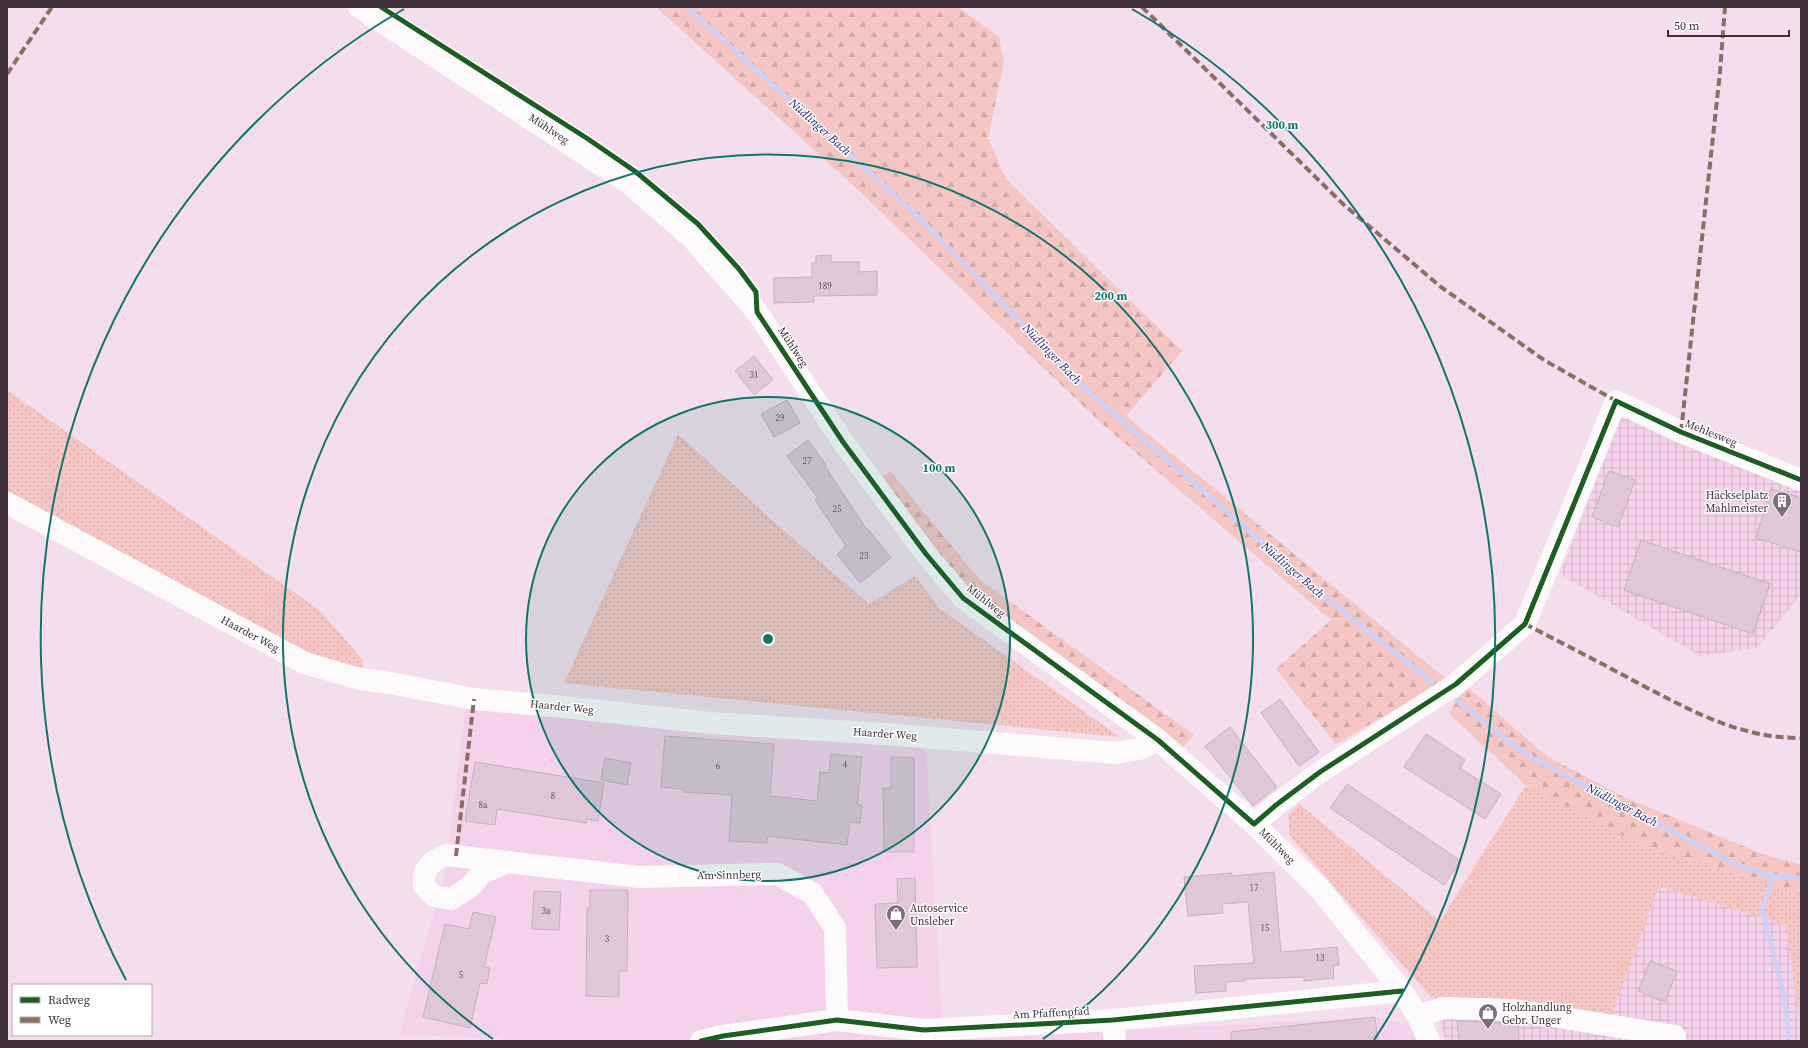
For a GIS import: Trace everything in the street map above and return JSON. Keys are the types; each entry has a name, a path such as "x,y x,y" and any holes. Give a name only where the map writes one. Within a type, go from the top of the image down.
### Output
{"street":[{"name":"Mühlweg","path":"359,7 629,183 692,238 757,312 843,442 926,554 963,598 1158,740 1254,824 1319,888 1402,991 1418,1016 1429,1041"},
{"name":"Mehlesweg","path":"1254,824 1276,805 1320,772 1456,684 1525,624 1616,401 1681,432 1801,480"},
{"name":"Haarder Weg","path":"7,503 305,663 360,679 474,699 710,723 885,734 1115,753 1139,749 1158,740"},
{"name":"Am Sinnberg","path":"508,862 639,877 777,874 812,893 835,928 837,1020"},
{"name":"Am Pfaffenpfad","path":"701,1041 723,1036 837,1020 924,1030 1114,1020 1402,991"},
{"path":"1418,1016 1444,1008 1515,1010 1665,1037"},
{"path":"1114,1020 1115,1041"}],"shaded area":[{"path":"1624,409 1801,477 1801,594 1757,648 1700,656 1560,574"},
{"path":"466,702 926,747 943,1040 1375,1017 1413,1027 1418,1041 501,1041 501,1038 399,1035 445,874"},
{"path":"1659,886 1785,925 1801,1026 1801,1041 1446,1041 1430,996 1513,1001 1610,1017"}],"green space":[{"path":"656,7 958,7 999,37 1004,62 988,138 1006,179 1182,351 1126,416 1445,678 1419,696 1336,744 1276,669 1331,620 1099,421 854,186"},
{"path":"7,390 318,609 363,660 360,678 7,502"},
{"path":"678,434 774,522 869,604 915,576 940,609 1120,737 564,683"},
{"path":"890,471 979,579 1194,735 1180,750 965,586 879,480"},
{"path":"1469,688 1545,755 1624,797 1760,853 1801,865 1801,891 1789,890 1643,846 1526,785 1449,714 1457,699"},
{"path":"1526,785 1643,846 1789,890 1801,891 1801,1026 1785,925 1659,886 1611,1017 1513,1001 1430,996 1290,836 1288,815 1299,804 1440,921"}],"building":[{"path":"831,255 831,262 859,262 859,272 877,271 877,295 814,296 814,302 774,303 774,278 812,277 812,263 816,263 816,256"},
{"path":"754,356 773,380 754,395 735,371"},
{"path":"787,400 800,423 774,437 761,414"},
{"path":"808,440 826,465 825,466 867,530 868,529 891,558 860,583 837,554 846,546 815,500 818,498 787,456"},
{"path":"1609,471 1635,480 1618,527 1592,517"},
{"name":"Häckselplatz Mahlmeister","path":"1771,489 1801,498 1801,552 1756,538"},
{"path":"1641,540 1770,584 1753,634 1624,590"},
{"path":"1280,699 1319,752 1299,766 1261,713"},
{"path":"1230,727 1277,787 1253,806 1205,746"},
{"path":"1426,734 1465,760 1460,768 1501,794 1485,819 1404,767"},
{"path":"665,736 774,744 770,796 817,801 820,772 829,773 831,754 862,757 857,805 862,805 860,823 850,822 847,845 768,836 767,843 729,841 732,795 684,792 684,789 661,787"},
{"path":"891,757 914,758 914,852 884,852 883,788 891,788"},
{"path":"605,758 631,763 627,785 601,780"},
{"path":"475,762 604,783 598,821 587,819 586,823 497,809 495,825 465,821"},
{"path":"1347,784 1461,861 1444,885 1330,808"},
{"path":"1274,872 1281,952 1337,947 1339,965 1333,966 1334,978 1304,981 1304,977 1245,979 1245,981 1226,982 1226,991 1196,993 1194,966 1254,963 1248,902 1222,904 1223,913 1188,916 1184,877 1232,873 1232,876"},
{"name":"Autoservice Unsleber","path":"915,878 917,967 877,968 875,904 898,903 897,879"},
{"path":"590,890 628,890 627,971 619,971 619,997 586,996 587,908 590,908"},
{"path":"534,891 561,892 559,930 532,929"},
{"path":"473,912 496,917 484,967 490,968 487,984 480,983 470,1028 423,1017 445,924 469,929"},
{"path":"1650,961 1677,971 1665,1002 1638,991"},
{"path":"1375,1017 1378,1041 1231,1041 1231,1032"},
{"name":"Holzhandlung Gebr. Unger","path":"1457,1021 1518,1023 1519,1041 1459,1041"}],"waterway":[{"name":"Nüdlinger Bach","path":"687,7 911,210 1090,393 1325,597 1432,682"},
{"name":"Nüdlinger Bach","path":"1457,701 1525,754 1739,866 1773,876 1801,878"},
{"path":"1773,876 1762,909 1785,1000 1789,1041"}],"marked path":[{"path":"7,74 52,7"},
{"path":"1142,7 1343,204 1441,287 1544,360 1616,401"},
{"path":"1681,432 1720,72 1725,7"},
{"path":"1525,624 1695,712 1735,728 1778,737 1801,738"},
{"path":"456,856 474,699"}],"cycle path":[{"path":"381,7 588,139 636,172 698,224 739,269 756,292 757,312 843,442 926,554 963,598 1158,740 1254,824 1276,805 1320,772 1456,684 1525,624 1616,401 1681,432 1801,480"},
{"path":"701,1041 723,1036 837,1020 924,1030 1113,1020 1402,991"}],"place":[{"name":"Häckselplatz Mahlmeister","path":"1782,518"},
{"name":"Autoservice Unsleber","path":"896,931"},
{"name":"Holzhandlung Gebr. Unger","path":"1488,1030"}]}
